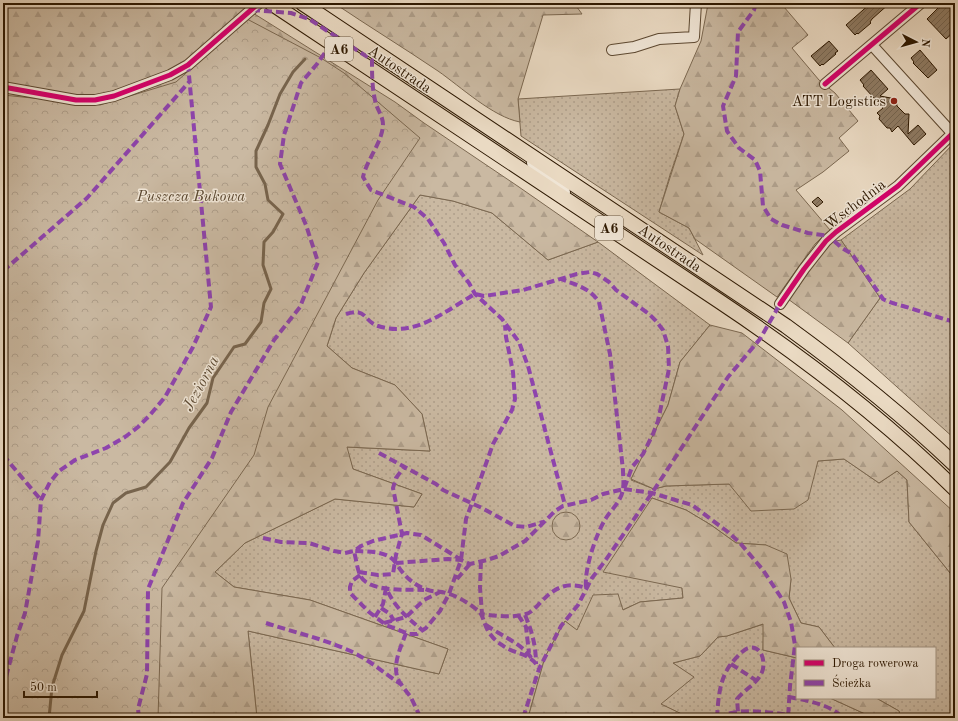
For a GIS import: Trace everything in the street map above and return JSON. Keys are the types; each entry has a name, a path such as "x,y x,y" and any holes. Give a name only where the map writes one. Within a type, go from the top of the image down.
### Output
{"highway":[{"name":"Autostrada","path":"271,3 748,321 859,403 899,437 955,489"},
{"name":"Autostrada","path":"302,3 758,306 836,362 876,394 955,465"}],"street":[{"path":"3,87 76,100 95,100 114,96 170,76 188,65 259,3"},
{"path":"612,50 634,47 659,39 694,37 696,3"},
{"path":"826,84 921,3"},
{"path":"872,45 954,132"},
{"name":"Wschodnia","path":"780,304 804,269 826,241 898,186 954,132"},
{"path":"506,139 590,215"},
{"path":"498,154 593,196"}],"green space":[{"name":"Puszcza Bukowa","path":"3,3 237,3 395,102 598,242 548,260 492,213 453,201 420,195 364,273 336,318 327,346 352,368 395,385 422,414 430,451 347,447 353,469 422,494 414,507 335,499 245,543 215,572 234,587 310,600 448,649 439,674 248,631 257,718 3,718"},
{"path":"334,3 368,3 373,7 383,3 574,3 582,14 543,15 518,99 520,122 510,119 488,108 438,71"},
{"path":"788,3 784,7 808,35 792,48 819,80 835,93 858,121 839,138 849,151 823,172 796,190 830,230 815,244 777,297 695,239 689,228 659,212 684,134 675,106 680,89 701,41 708,4"},
{"name":"Puszcza Bukowa","path":"247,19 321,58 344,73 420,138 378,200 268,407 254,455 162,588 158,718 3,718 3,95 100,105 176,82"},
{"path":"680,89 675,106 684,134 659,212 689,228 703,255 521,136 518,99"},
{"path":"955,142 955,439 848,343 880,298 841,240 910,189"},
{"path":"420,195 453,201 492,213 548,260 598,242 710,325 680,362 668,405 631,480 654,489 666,486 729,484 818,461 844,459 879,483 897,471 907,480 909,522 955,579 955,718 901,718 899,711 878,699 936,699 936,647 834,647 819,627 801,623 789,598 791,579 766,545 736,543 711,525 686,510 652,498 682,588 683,598 640,602 577,631 565,621 545,657 528,718 257,718 248,631 439,674 448,649 310,600 234,587 215,572 245,543 335,499 414,507 422,494 353,469 346,447 430,451 422,414 395,385 352,368 327,346 336,318 364,273"},
{"path":"841,240 880,298 848,343 788,299 818,257 831,242"},
{"path":"710,325 742,333 842,410 955,513 955,579 909,522 907,480 897,471 879,483 844,459 818,461 808,500 794,509 751,511 729,484 666,486 654,489 631,479 668,405 680,362"},
{"path":"652,498 686,510 711,525 736,543 766,545 787,554 791,579 789,598 801,623 819,627 834,647 796,647 796,658 763,650 763,624 727,636 718,637 700,656 673,663 694,677 661,704 690,718 528,718 545,657 565,621 577,630 593,595 618,594 623,610 640,602 683,598 682,588 603,572"},
{"path":"566,512 576,516 580,526 576,536 566,540 556,536 552,526 556,516"},
{"path":"764,624 763,650 796,658 796,699 832,699 874,718 690,718 660,704 693,677 673,663 700,656 718,637 727,636"},
{"path":"832,699 878,699 899,711 901,718 874,718"}],"building":[{"path":"871,3 890,3 872,19 870,22 871,23 855,35 846,25"},
{"path":"943,3 949,3 955,10 955,31 946,39 927,19"},
{"path":"829,41 838,51 820,66 811,56"},
{"path":"920,50 937,70 928,78 913,63 914,62 911,58"},
{"path":"871,70 888,89 880,96 896,99 897,106 905,114 909,114 908,134 918,125 926,134 914,145 898,126 892,132 890,128 887,128 879,119 880,116 877,113 883,108 863,86 864,85 860,80"},
{"path":"818,197 823,202 817,207 812,202"}],"waterway":[{"name":"Jeziorna","path":"49,718 52,687 62,655 84,611 96,551 103,525 113,503 126,493 146,487 170,462 189,428 207,403 213,378 234,347 245,344 261,322 264,303 271,289 263,265 264,242 273,232 283,214 268,200 265,184 256,167 256,151 280,94 293,72 305,59"}],"marked path":[{"path":"756,3 754,10 738,32 736,76 723,106 727,131 739,148 755,160 760,171 763,206 771,219 782,225 808,233 829,236"},
{"path":"252,10 291,13 309,19 372,60 374,93 383,125 380,138 363,177 371,190 414,207 428,219 444,243 455,265 469,283 475,294 502,319 519,342 528,366 565,505"},
{"path":"139,718 138,709 147,674 148,589 183,503 212,458 231,412 274,340 300,307 318,262 306,225 280,164 284,135 301,83 317,64 336,37"},
{"path":"3,688 17,636 25,613 38,541 41,500 50,482 59,471 75,460 106,448 125,437 150,415 165,397 193,347 211,307 188,65"},
{"path":"3,271 87,198 189,82"},
{"path":"834,241 852,254 883,299 955,322"},
{"path":"346,314 358,312 373,324 392,329 417,326 441,315 475,294 484,296 523,290 577,274 590,272 597,274 609,282 616,290 649,314 663,330 668,346 669,369 658,421 643,454 632,467 624,489 603,494 591,500 563,506 555,511 525,541 499,556 487,560 470,564 461,560 448,559 396,563 402,572 418,586 432,591 444,592 473,606 481,614 494,639 507,648 532,659 539,669"},
{"path":"481,561 480,587 482,614 498,616 526,614 533,610 550,593 561,587 572,585 586,588 587,571 595,542 602,525 619,501 622,493 623,470 610,354 599,302 587,290 561,279"},
{"path":"523,718 539,669 561,626 578,605 592,578 652,493 728,377 760,339 780,304"},
{"path":"360,575 352,581 350,593 369,612 386,625 409,634 417,634 426,628 440,611 449,594 461,560 466,519 493,444 512,410 515,399 513,372 505,325"},
{"path":"379,453 436,484 443,490 482,508 515,526 526,527 543,522"},
{"path":"3,455 41,500"},
{"path":"359,572 378,575 393,574 396,555 402,534 393,488 396,478 404,467"},
{"path":"624,489 652,493 692,505 728,532 740,543 763,570 784,602 791,622 795,645 788,718"},
{"path":"263,538 281,542 309,543 345,553 354,551 373,541 407,533 421,535 460,559"},
{"path":"396,563 388,556 382,554 354,551 360,575 364,581 371,585 399,590 424,590"},
{"path":"457,579 470,564"},
{"path":"375,617 383,604 386,588 398,607 422,630"},
{"path":"384,623 406,617 424,600 440,592"},
{"path":"381,608 390,614 394,621"},
{"path":"518,615 526,627 529,653"},
{"path":"525,615 533,639 536,664"},
{"path":"266,623 338,646 355,653 369,661 402,685"},
{"path":"486,625 517,644 532,659"},
{"path":"406,633 399,650 396,663 397,675 400,683 410,696 421,718"},
{"path":"717,718 718,699 724,675 733,661 743,651 748,648 757,649 760,651 763,659 762,672 757,680 737,699 738,712"},
{"path":"731,664 757,681"},
{"path":"789,697 796,699"},
{"path":"797,699 826,706 838,713 842,718"},
{"path":"718,718 727,714 749,711 805,718"},
{"path":"814,718 829,718"}],"cycle path":[{"path":"3,87 76,100 95,100 114,96 170,75 188,65 259,3"},
{"path":"825,84 921,3"},
{"path":"780,304 804,269 826,241 898,186 955,131"}],"place":[{"name":"ATT Logistics","path":"894,101"}]}
